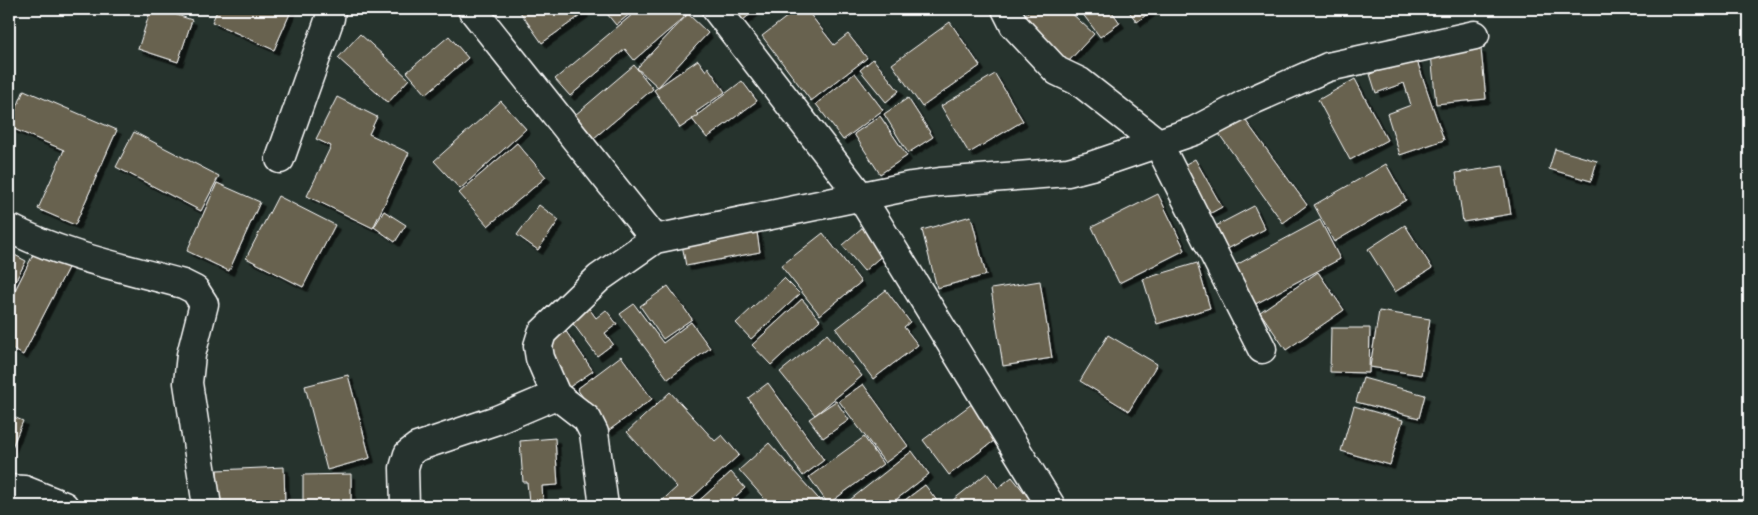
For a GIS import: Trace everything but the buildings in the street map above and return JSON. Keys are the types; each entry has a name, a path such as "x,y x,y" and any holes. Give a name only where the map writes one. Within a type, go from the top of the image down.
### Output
{"street":[{"path":"280,159 330,18 331,9"},
{"path":"472,9 655,239"},
{"path":"716,9 861,197 1051,506"},
{"path":"1006,9 1014,25 1057,71 1080,82 1158,143 1262,349"},
{"path":"604,506 594,433 587,418 556,394 540,358 538,346 542,333 599,278 655,239 940,182 1068,172 1194,131 1253,100 1328,67 1475,34"},
{"path":"9,228 32,240 57,249 183,284 195,290 204,304 191,355 188,383 207,506"},
{"path":"405,506 404,468 408,454 417,447 497,420 556,394"},
{"path":"9,489 24,490 64,506"}]}
